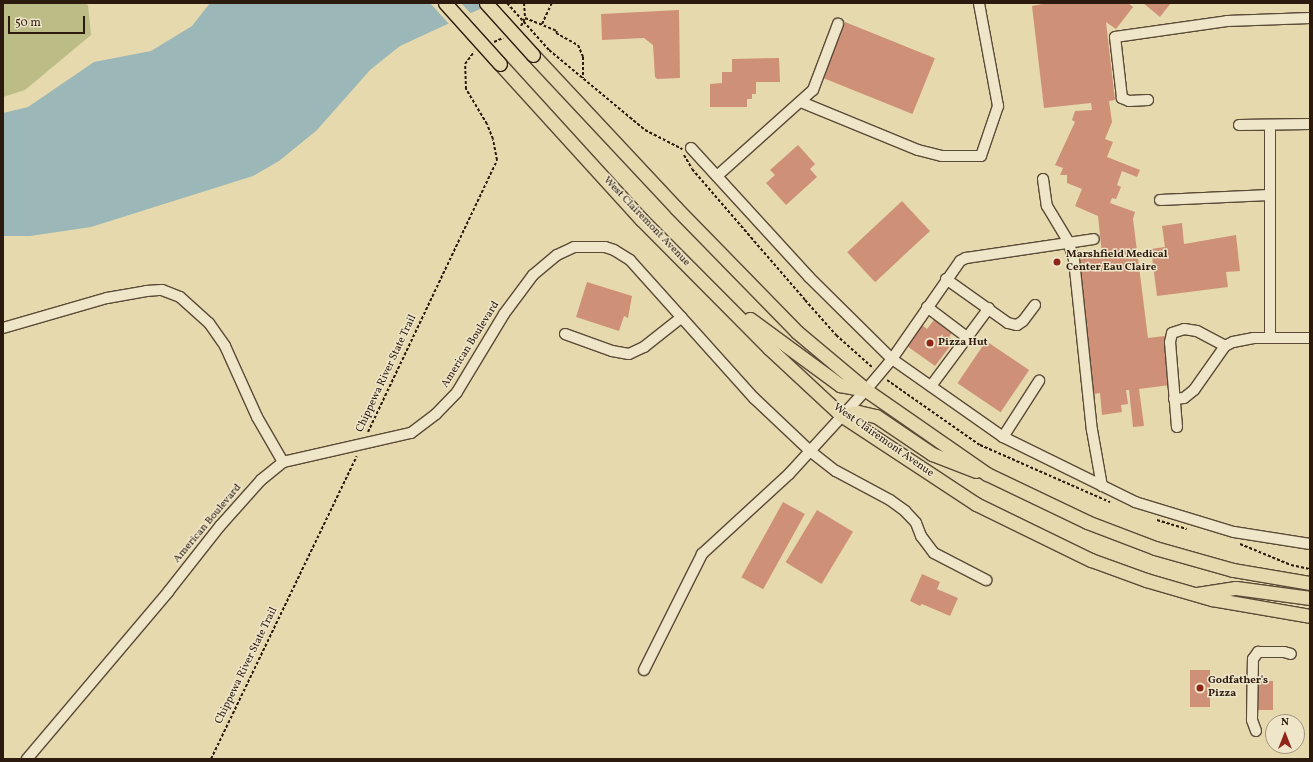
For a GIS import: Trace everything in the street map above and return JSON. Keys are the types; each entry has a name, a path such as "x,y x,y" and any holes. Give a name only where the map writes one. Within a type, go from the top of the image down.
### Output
{"main road":[{"name":"West Clairemont Avenue","path":"445,3 641,219 722,300 841,414 976,504 1091,560 1146,580 1195,594 1310,616"},
{"path":"486,3 676,208 797,332 866,390 987,474"},
{"path":"722,300 840,385 866,390"},
{"path":"841,414 858,412 876,416 932,454 987,474 1087,522 1156,548 1234,570 1310,583"},
{"path":"1296,581 1310,571"},
{"path":"1195,594 1236,588 1310,598"}],"street":[{"path":"801,102 918,150 942,156 981,156 998,106 979,3"},
{"path":"1148,100 1128,101 1122,98 1115,37 1227,21 1310,18"},
{"path":"716,176 801,102 816,84 838,24"},
{"path":"1239,126 1310,124"},
{"path":"1270,125 1270,338"},
{"path":"686,148 716,176 809,278 892,359 1003,437 1135,502 1234,532 1310,544"},
{"path":"1043,179 1047,206 1069,244 1074,260 1092,430 1102,486"},
{"path":"1160,200 1270,195"},
{"path":"644,670 702,554 810,451 841,414 866,390 892,359 946,279 960,261 966,258 1094,240"},
{"name":"American Boulevard","path":"27,759 168,592 220,526 261,480 283,462 411,433 436,414 457,392 504,314 533,275 547,261 566,250 595,246 620,253 636,266 754,398 810,451 836,471 890,500 905,511 916,523 920,536 934,553 986,580"},
{"path":"946,279 989,308 1008,323 1017,325 1036,305"},
{"path":"3,328 107,298 146,291 162,290 180,297 209,323 225,346 257,417 283,462"},
{"path":"927,307 968,338"},
{"path":"931,386 989,308"},
{"path":"565,334 612,351 629,354 644,347 682,317"},
{"path":"1177,427 1174,399 1172,333 1184,329 1197,330 1224,346"},
{"path":"1174,399 1184,398 1194,390 1224,346 1245,338 1310,338"},
{"path":"1003,437 1039,381"},
{"path":"1256,731 1252,720 1253,659 1258,652 1284,652 1291,654"}],"path":[{"path":"507,3 549,50 645,130 686,148"},
{"path":"520,29 526,18 524,3"},
{"path":"542,24 552,3"},
{"path":"526,18 542,24 572,41 582,51 583,78"},
{"path":"486,45 508,36"},
{"name":"Chippewa River State Trail","path":"211,759 363,443 496,160 493,139 466,89 464,77 465,64 470,55 479,48"}],"green space":[{"path":"3,3 84,3 88,5 91,35 25,90 3,97"}],"water":[{"path":"210,3 493,3 400,46 370,70 317,130 279,161 253,176 91,227 30,236 3,236 3,113 28,107 94,62 151,51 192,26"}],"pier":[{"path":"430,3 461,3 472,15 450,25"}],"building":[{"path":"1047,3 1128,3 1133,7 1116,29 1106,22 1115,100 1109,101 1112,122 1105,139 1113,142 1107,157 1140,170 1137,177 1122,171 1117,185 1121,187 1116,199 1112,198 1110,203 1135,212 1133,219 1148,338 1165,336 1170,385 1139,389 1144,426 1133,427 1129,390 1126,390 1128,404 1121,405 1122,412 1102,415 1100,393 1094,394 1077,257 1102,254 1098,216 1075,206 1082,189 1067,183 1067,175 1060,175 1063,168 1055,165 1075,122 1072,120 1075,111 1092,110 1091,103 1044,108 1032,6"},
{"path":"1143,3 1171,3 1160,17"},
{"path":"679,10 680,78 657,79 655,77 653,45 644,38 602,40 601,14"},
{"path":"845,22 935,58 912,114 823,78"},
{"path":"779,58 780,82 756,82 756,94 752,94 752,99 747,99 747,107 710,107 710,84 722,83 722,72 732,72 732,59"},
{"path":"798,145 815,164 810,169 817,177 786,205 766,183 775,175 770,170"},
{"path":"902,201 930,231 875,282 847,252"},
{"path":"1182,223 1184,244 1236,235 1240,271 1226,272 1228,287 1157,296 1151,249 1165,247 1162,226"},
{"path":"587,282 632,296 628,318 624,316 619,331 576,317"},
{"name":"Pizza Hut","path":"936,317 954,330 949,337 954,341 935,366 907,346 922,325 927,329"},
{"path":"986,341 1029,370 1001,412 957,383"},
{"path":"783,502 805,514 763,589 741,577"},
{"path":"817,510 853,532 822,584 786,562"},
{"path":"922,574 940,582 937,589 958,598 950,616 922,604 920,606 910,601"},
{"name":"Godfather's Pizza","path":"1190,670 1210,670 1210,707 1190,707"},
{"path":"1255,681 1273,681 1273,710 1255,710"}],"place":[{"name":"Marshfield Medical Center Eau Claire","path":"1057,262"},
{"name":"Pizza Hut","path":"930,343"},
{"name":"Godfather's Pizza","path":"1200,688"}]}
